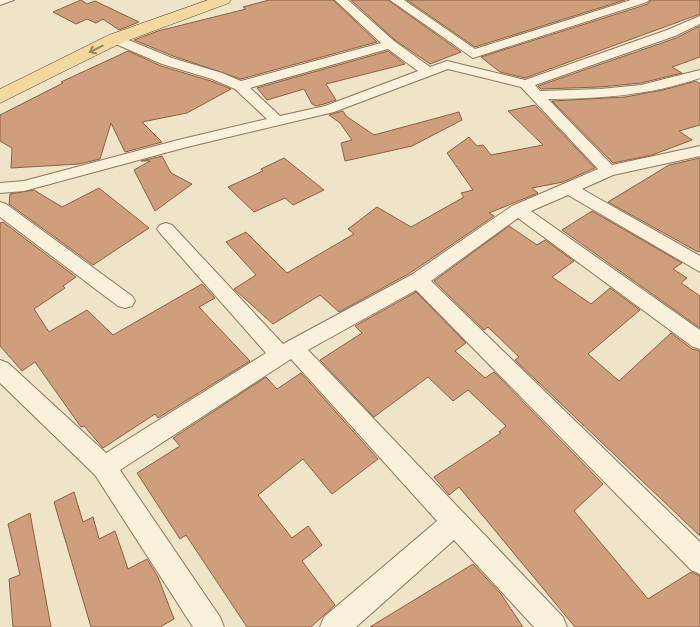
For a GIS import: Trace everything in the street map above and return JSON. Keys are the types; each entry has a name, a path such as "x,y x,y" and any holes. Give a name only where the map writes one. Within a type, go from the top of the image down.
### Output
{"main road":[{"path":"24,66 103,31 191,0"},
{"path":"0,97 115,38 223,0"}],"street":[{"path":"0,2 8,0"},
{"path":"341,0 390,44 428,72"},
{"path":"396,0 473,54"},
{"path":"0,188 24,186 183,143 329,109 473,54 643,0"},
{"path":"532,90 700,20"},
{"path":"115,38 167,62 218,76 240,86 277,121"},
{"path":"240,86 390,44"},
{"path":"447,65 532,90 640,91 676,83 700,74"},
{"path":"532,90 608,171"},
{"path":"104,467 286,351 418,280 518,210 608,171 700,151"},
{"path":"570,189 700,265"},
{"path":"0,208 125,301"},
{"path":"518,210 700,341"},
{"path":"166,229 454,523 553,627"},
{"path":"418,280 700,561"},
{"path":"0,369 104,467 210,627"},
{"path":"334,627 454,523"}],"building":[{"path":"81,0 87,4 95,1 139,22 119,30 103,19 96,23 87,19 76,24 53,12"},
{"path":"269,0 333,0 377,42 241,79 173,56 134,40 158,31 246,9 243,7"},
{"path":"351,0 388,0 461,52 430,64 395,40"},
{"path":"407,0 625,0 475,47"},
{"path":"651,0 700,0 700,14 525,78 500,72 481,57 648,4"},
{"path":"700,26 700,57 672,67 682,73 641,83 600,87 541,89 538,86 676,38"},
{"path":"128,51 161,66 231,89 187,113 142,122 162,142 125,152 111,123 100,159 79,164 11,168 12,148 0,141 0,115 63,83 61,82"},
{"path":"388,51 405,64 326,84 336,100 324,104 316,106 312,104 304,89 267,100 257,88"},
{"path":"696,81 700,84 700,125 679,131 692,140 652,155 613,163 552,101 625,97 663,90"},
{"path":"535,105 595,168 563,182 532,188 538,193 489,213 494,216 410,273 339,312 320,295 273,324 234,289 256,275 226,242 246,232 287,273 354,234 348,229 377,207 411,227 464,197 461,193 473,190 447,153 469,137 477,146 483,145 491,155 543,145 508,111"},
{"path":"343,111 346,116 374,135 459,112 462,120 412,146 345,161 341,143 352,140 340,123 329,115"},
{"path":"162,156 171,173 192,184 155,211 134,170 150,161 141,161"},
{"path":"284,158 324,190 293,205 285,198 254,212 228,187 263,171 261,169"},
{"path":"700,158 700,251 698,252 608,202 669,165"},
{"path":"99,188 149,228 93,265 9,204 10,194 34,190 62,207"},
{"path":"592,211 682,263 673,269 687,278 681,283 700,296 700,328 562,230"},
{"path":"3,222 76,277 63,286 65,288 34,309 49,332 87,310 113,335 202,284 215,298 199,307 250,361 158,418 155,414 103,448 84,426 81,427 35,362 22,371 0,346 0,223"},
{"path":"509,226 537,245 545,240 574,261 552,277 591,304 610,288 640,310 588,354 619,381 671,333 692,349 700,351 700,536 515,360 519,357 488,327 484,330 434,281"},
{"path":"416,292 466,343 455,351 485,378 494,372 603,484 574,511 648,599 691,572 700,576 700,627 575,627 459,487 449,495 434,477 501,433 499,432 506,426 468,390 453,401 428,377 374,417 320,360 362,333 355,326"},
{"path":"301,373 378,459 332,494 303,459 258,495 292,538 308,526 322,545 302,561 335,605 311,627 247,627 186,535 180,539 137,473 180,446 173,438 266,377 277,389"},
{"path":"74,492 83,522 93,517 99,539 115,531 128,569 147,559 158,577 174,619 160,627 91,627 54,502"},
{"path":"30,513 51,627 13,627 9,579 20,575 8,524"},
{"path":"473,564 501,594 523,627 370,627"}]}
